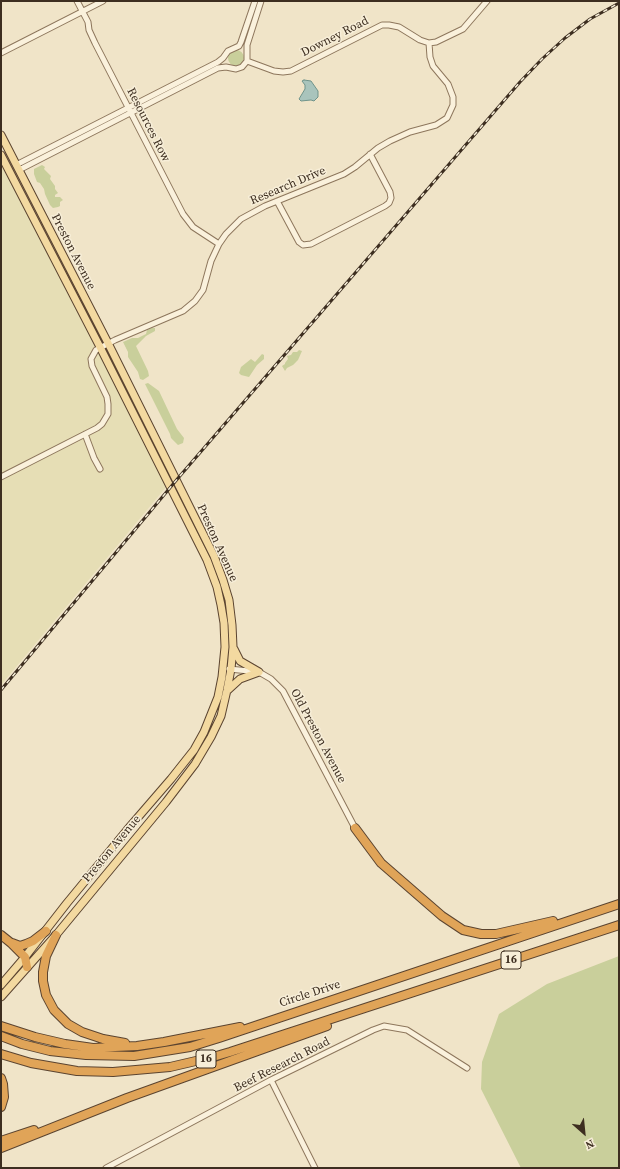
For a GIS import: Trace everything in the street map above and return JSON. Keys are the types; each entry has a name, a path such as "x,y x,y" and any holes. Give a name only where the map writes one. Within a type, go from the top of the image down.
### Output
{"highway":[{"path":"355,828 382,863 448,920 463,930 481,934 496,934 572,916 585,916"},
{"name":"Circle Drive","path":"1,1036 22,1044 63,1053 86,1055 134,1056 190,1047 619,904"},
{"name":"16","path":"1,1054 31,1063 77,1071 114,1072 170,1067 224,1054 619,925"},
{"path":"1,935 20,946 32,941 46,931"},
{"path":"56,935 46,956 43,977 48,1000 60,1018 76,1030 103,1039 125,1042 164,1042"},
{"path":"11,942 25,957 27,967"},
{"path":"1,1148 127,1098 373,1010 404,996"},
{"path":"1,1026 35,1037 93,1048 137,1046 243,1026 252,1026"},
{"path":"1,1078 4,1097 1,1107"},
{"path":"1,1141 92,1108 127,1098"}],"main road":[{"name":"Preston Avenue","path":"1,135 108,343 218,565 226,590 230,610 233,647 227,690 216,727 195,764 165,804 56,935 1,997"},
{"path":"1,148 12,166 17,167"},
{"name":"Preston Avenue","path":"1,155 177,499 210,569 219,596 225,633 223,668 218,697 204,732 194,750 1,985"},
{"path":"233,647 240,661 259,672"},
{"path":"227,690 240,679 259,672"}],"street":[{"name":"Resources Row","path":"77,1 88,22 90,32 129,111 185,218 193,227 219,244"},
{"path":"1,53 103,1"},
{"path":"129,111 218,62 230,49 238,46 243,39 255,1"},
{"path":"17,167 218,68 230,67 239,69 245,65 247,45 261,1"},
{"path":"429,43 440,40 463,29 487,1"},
{"name":"Downey Road","path":"246,61 274,71 282,72 291,70 382,25 403,28 416,38 429,43"},
{"name":"Research Drive","path":"100,347 183,310 195,301 204,290 211,261 219,244 226,234 241,219 258,209 344,174 383,145 398,137 440,124 447,118 452,110 452,93 448,84 433,66 430,57 429,43"},
{"path":"234,48 241,49 246,54"},
{"path":"226,55 226,61 230,67"},
{"path":"277,201 299,242 306,245 317,241 385,206 389,202 391,198 390,192 370,154"},
{"path":"1,477 97,428 102,424 108,410 107,397 91,364 91,358 100,347"},
{"path":"85,434 100,469"},
{"name":"Old Preston Avenue","path":"223,668 259,672 280,686 355,828"},
{"name":"Beef Research Road","path":"106,1168 271,1080 384,1026 407,1030 467,1068"},
{"path":"271,1080 315,1168"}],"shaded area":[{"path":"1,157 167,486 1,685"}],"green space":[{"path":"236,50 242,52 244,58 242,64 236,66 230,64 228,58 230,52"},
{"path":"42,165 51,176 50,179 58,193 55,197 60,197 63,200 60,202 60,206 58,207 53,208 50,205 44,189 40,183 37,182 34,169"},
{"path":"155,328 155,331 146,336 136,346 148,371 149,376 143,380 140,379 138,372 128,357 128,352 123,342 132,338 138,338 146,334 147,330"},
{"path":"299,350 302,351 298,360 285,371 282,366 288,359 287,356"},
{"path":"262,354 264,355 264,359 257,365 249,377 239,373 241,367 251,359 255,362"},
{"path":"110,355 173,480 172,482 110,360"},
{"path":"148,383 159,391 177,429 184,438 183,443 178,445 171,438 145,384"},
{"path":"619,956 619,1168 521,1168 481,1089 482,1062 499,1014 547,984"}],"water":[{"path":"302,81 311,81 318,91 318,97 314,101 301,101 299,99 305,89 305,85"}],"railway":[{"path":"1,690 179,477 520,82 565,38 590,19 619,3"}]}
